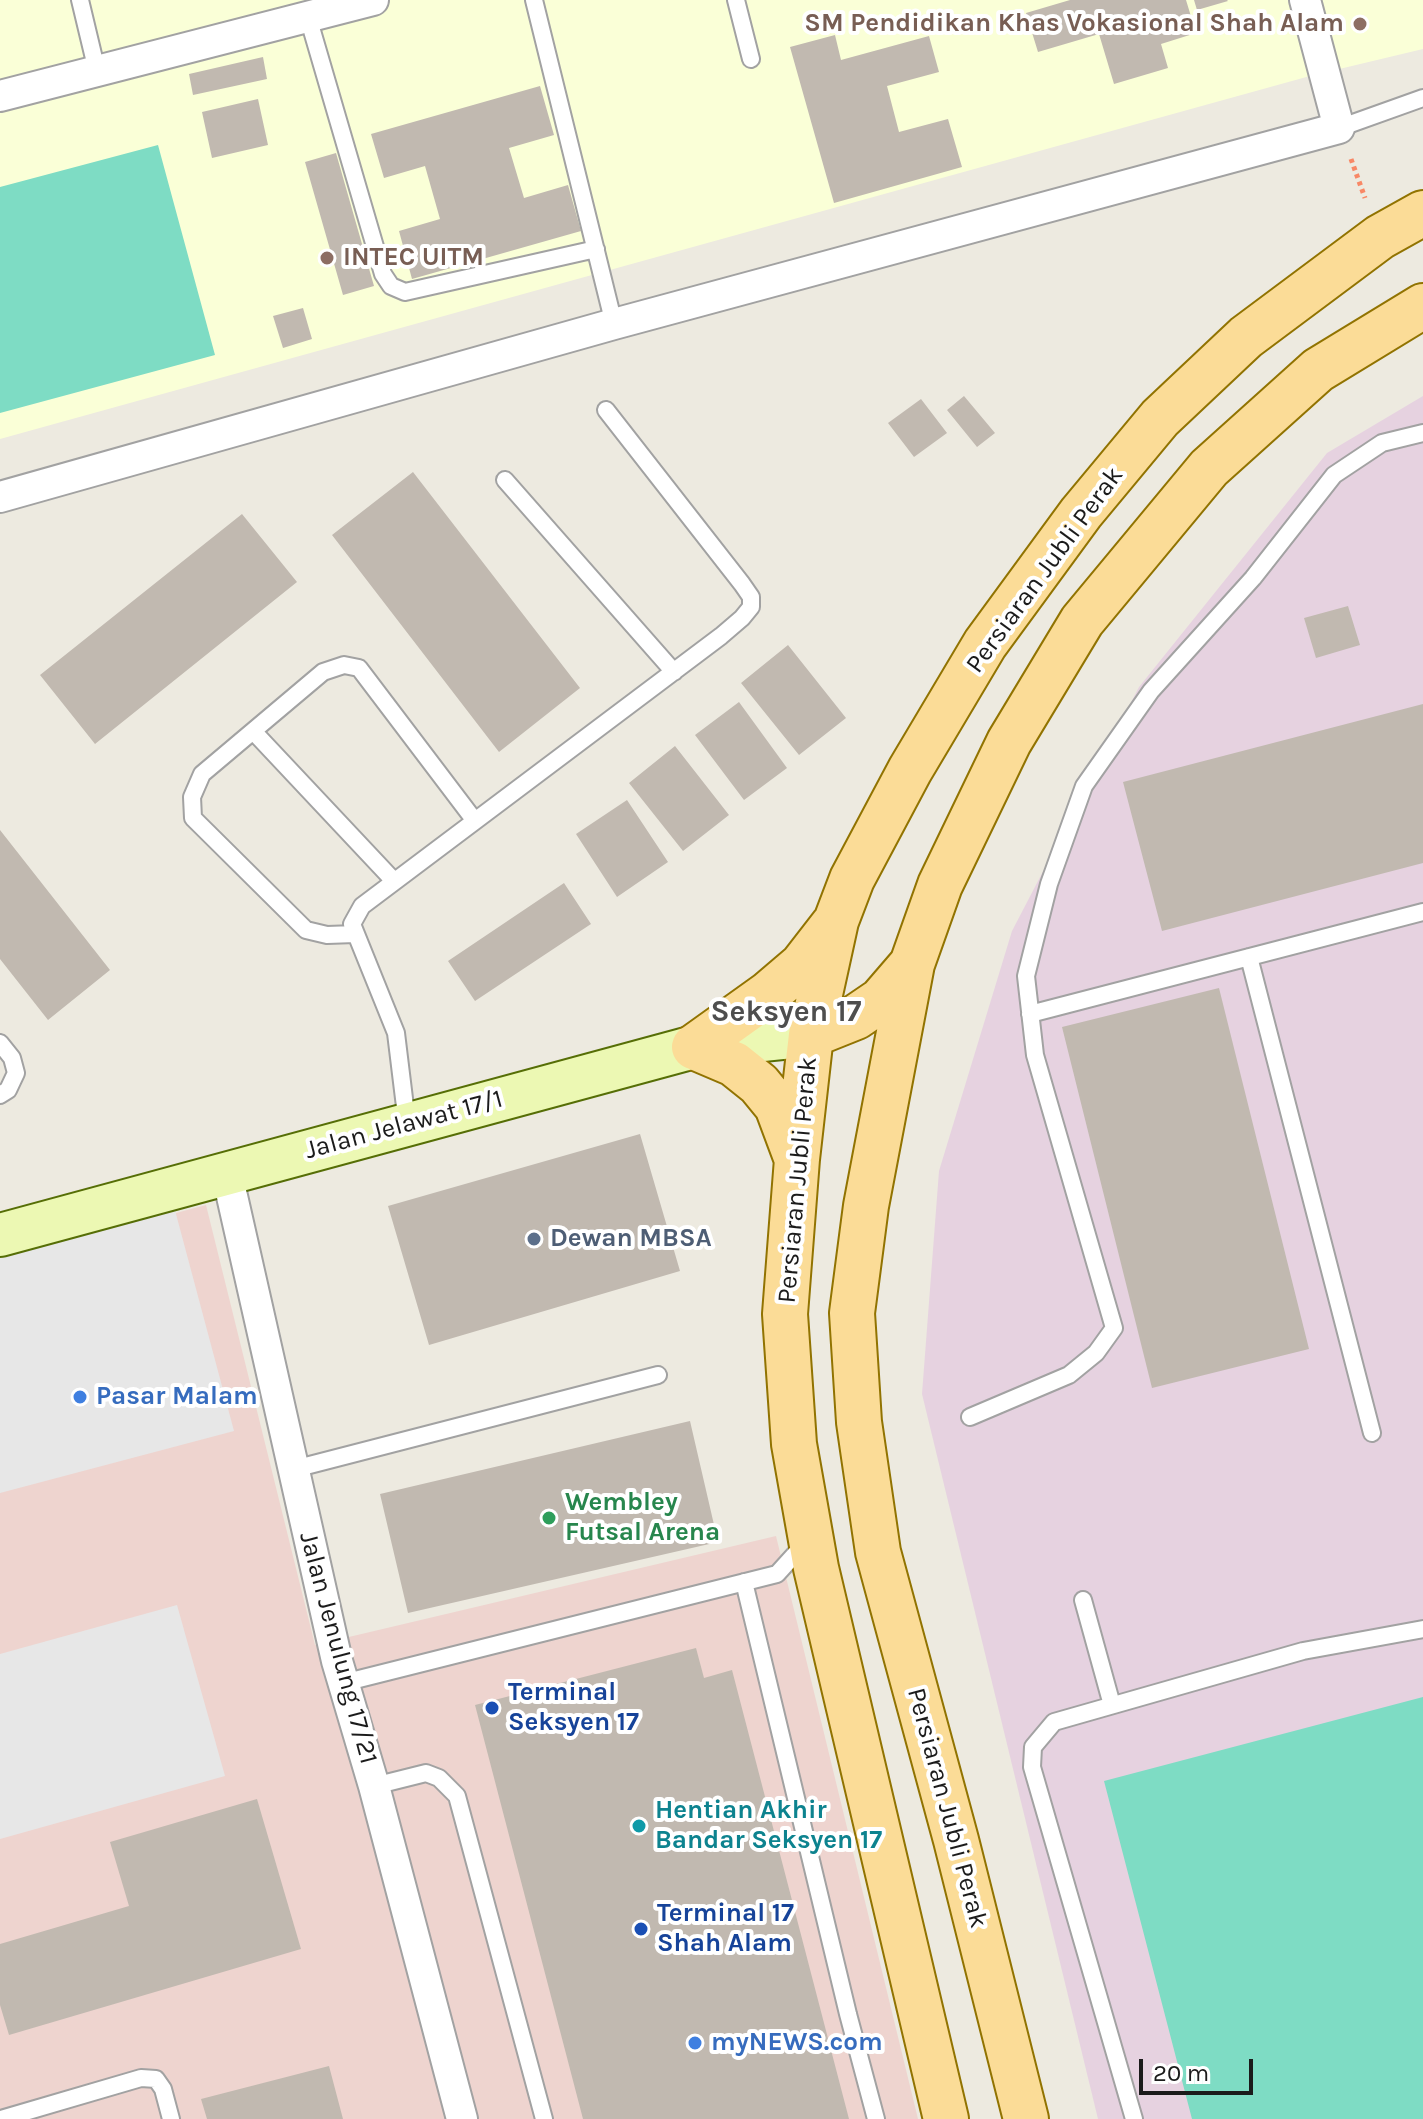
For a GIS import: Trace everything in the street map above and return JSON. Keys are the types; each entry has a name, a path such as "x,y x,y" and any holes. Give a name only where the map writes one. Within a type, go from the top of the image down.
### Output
{"main road":[{"name":"Persiaran Jubli Perak","path":"946,2119 810,1537 794,1444 785,1314 797,1159 811,1035 836,921 852,879 910,770 985,644 1081,513 1160,418 1246,337 1380,237 1423,213"},
{"name":"Persiaran Jubli Perak","path":"1026,2119 956,1840 878,1552 859,1422 852,1313 866,1206 912,964 940,885 1009,742 1082,621 1209,468 1318,370 1423,306"},
{"path":"694,1047 768,994 802,965 836,921"},
{"path":"811,1035 856,1017 881,1000 912,964"},
{"path":"694,1047 734,1064 759,1084 777,1106 797,1159"}],"street":[{"path":"0,96 373,0"},
{"path":"0,497 614,324 1339,128 1305,0"},
{"name":"Jalan Jelawat 17/1","path":"0,1235 694,1047 811,1035"},
{"name":"Jalan Jenulung 17/21","path":"227,1174 343,1683 374,1786 462,2119"}],"lane":[{"path":"80,0 97,71"},
{"path":"534,0 614,324"},
{"path":"736,0 751,59"},
{"path":"308,17 383,274 391,286 405,292 596,249"},
{"path":"1339,128 1423,98"},
{"path":"407,1124 396,1033 352,924 362,906 674,672 742,618 751,607 751,597 606,410"},
{"path":"970,1417 1069,1375 1096,1353 1114,1328 1035,1055 1026,976 1049,884 1084,786 1151,691 1253,578 1334,475 1382,443 1423,433"},
{"path":"505,480 674,672"},
{"path":"355,934 327,935 306,930 193,818 192,797 202,774 323,672 344,665 359,668 475,821"},
{"path":"253,731 394,881"},
{"path":"1030,1014 1423,912"},
{"path":"1249,957 1372,1433"},
{"path":"0,1043 12,1058 16,1073 8,1090 0,1095"},
{"path":"294,1469 658,1375"},
{"path":"343,1683 777,1574 810,1537"},
{"path":"744,1582 876,2119"},
{"path":"1083,1600 1112,1705"},
{"path":"1134,2119 1032,1767 1033,1747 1054,1722 1303,1651 1423,1629"},
{"path":"374,1786 426,1773 439,1778 457,1796 544,2119"},
{"path":"1,2119 141,2078 156,2079 163,2089 171,2119"}],"path":[{"path":"1339,128 1380,237"}],"shaded area":[{"name":"INTEC UITM","path":"0,0 1423,0 1423,49 1310,76 0,439"},
{"path":"158,145 215,355 0,413 0,187"},
{"path":"1423,396 1423,2119 1098,2119 922,1394 939,1171 1012,931 1139,687 1327,453"},
{"path":"172,1199 234,1431 0,1493 0,1245"},
{"path":"206,1205 315,1645 776,1536 918,2119 0,2119 0,1260"},
{"path":"177,1605 225,1776 0,1839 0,1654"},
{"path":"1423,1697 1423,2119 1192,2119 1104,1781"}],"building":[{"path":"1070,0 1186,0 1196,33 1161,44 1168,68 1114,84 1099,34 1038,52 1026,13"},
{"path":"1194,0 1227,0 1228,1 1197,10"},
{"path":"835,35 841,60 929,36 939,72 887,86 899,132 948,119 962,167 834,203 790,47"},
{"path":"263,57 267,79 193,95 189,74"},
{"path":"540,86 554,135 509,148 524,198 568,185 581,231 412,279 399,231 440,219 425,166 384,178 371,134"},
{"path":"258,99 268,145 212,158 202,112"},
{"path":"336,153 374,286 343,295 305,162"},
{"path":"303,308 312,339 283,348 273,316"},
{"path":"964,396 995,433 977,447 947,410"},
{"path":"921,399 947,433 914,457 888,423"},
{"path":"413,472 580,688 499,752 332,535"},
{"path":"242,514 297,582 95,744 40,675"},
{"path":"1348,606 1360,645 1316,658 1304,618"},
{"path":"788,645 846,718 799,755 741,683"},
{"path":"739,702 787,768 744,800 695,735"},
{"path":"1423,704 1423,863 1162,931 1123,782"},
{"path":"675,746 729,815 683,851 629,783"},
{"path":"627,800 668,862 617,897 576,834"},
{"path":"0,830 110,970 48,1020 0,959"},
{"path":"564,883 591,924 475,1001 448,961"},
{"path":"1219,988 1309,1349 1152,1388 1062,1027"},
{"name":"Dewan MBSA","path":"640,1134 680,1271 429,1345 388,1206"},
{"name":"Wembley Futsal Arena","path":"690,1421 718,1542 408,1613 380,1494"},
{"name":"Hentian Akhir Bandar Seksyen 17","path":"696,1648 704,1678 732,1670 849,2119 583,2119 475,1705"},
{"path":"257,1799 301,1949 9,2035 0,2005 0,1944 129,1906 110,1842"},
{"path":"329,2066 343,2119 207,2119 201,2099"}],"place":[{"name":"SM Pendidikan Khas Vokasional Shah Alam","path":"1360,24"},
{"name":"INTEC UITM","path":"327,258"},
{"name":"Dewan MBSA","path":"534,1239"},
{"name":"Pasar Malam","path":"80,1397"},
{"name":"Wembley Futsal Arena","path":"549,1518"},
{"name":"Terminal Seksyen 17","path":"492,1708"},
{"name":"Hentian Akhir Bandar Seksyen 17","path":"639,1826"},
{"name":"Terminal 17 Shah Alam","path":"641,1929"},
{"name":"myNEWS.com","path":"695,2043"}],"district":[{"name":"Seksyen 17","path":"786,1012"}]}
